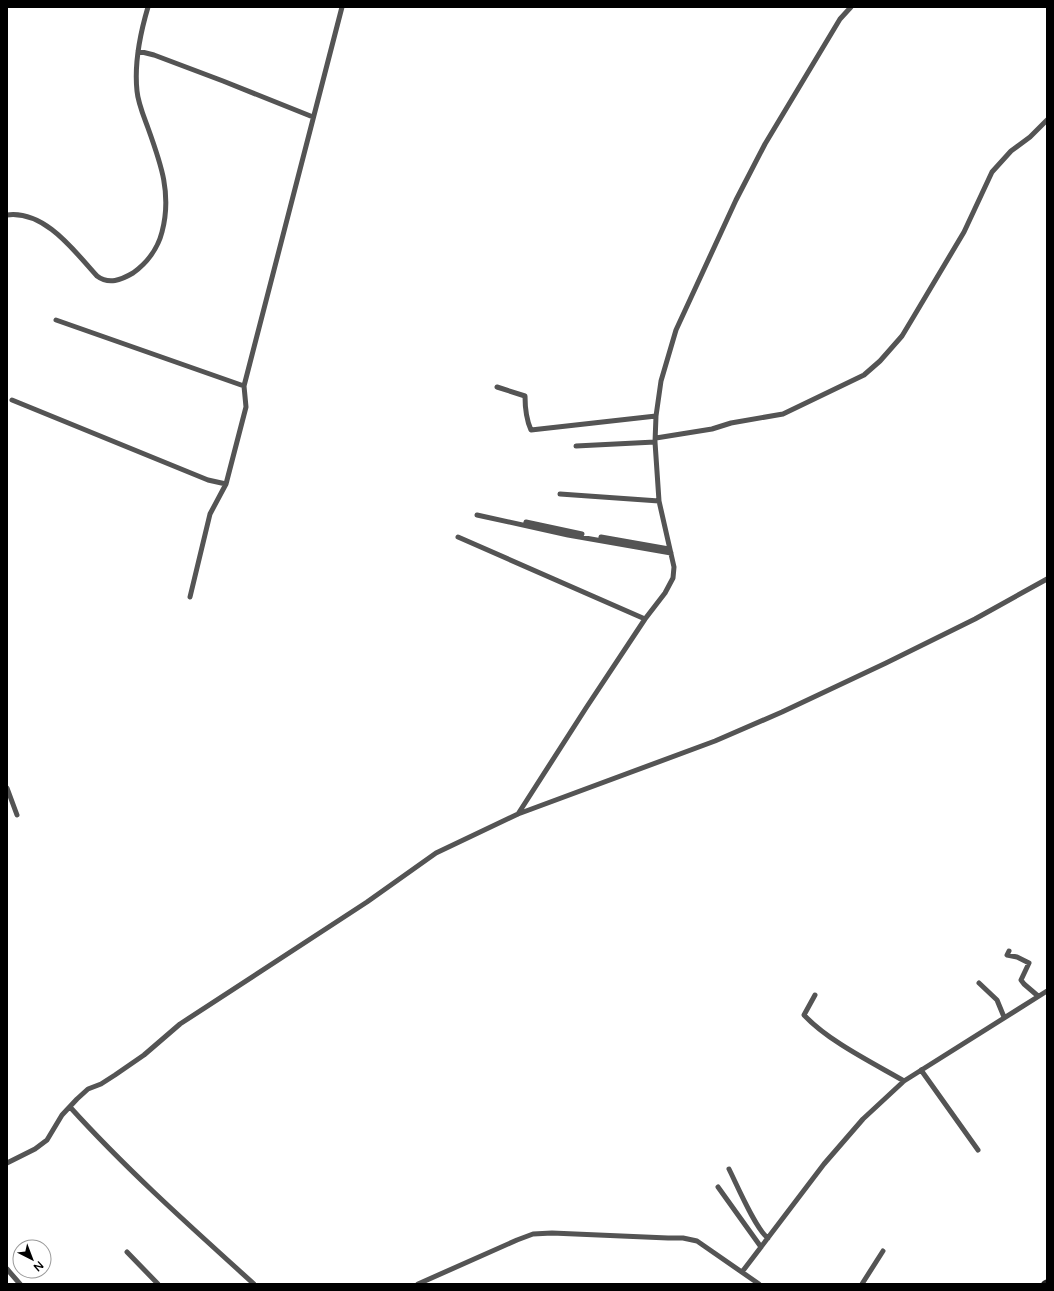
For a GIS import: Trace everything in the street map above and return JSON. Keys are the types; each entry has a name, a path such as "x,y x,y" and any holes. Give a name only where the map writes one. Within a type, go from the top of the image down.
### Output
{"street":[{"path":"7,215 32,219 54,231 67,243 96,276 102,280 115,281 124,278 141,267 150,257 160,238 166,217 167,194 158,155 142,112 137,93 136,74 138,51 148,7"},
{"path":"190,597 210,514 226,484 246,407 244,386 342,7"},
{"path":"518,814 645,619 665,594 673,578 674,567 659,501 655,440 656,416 661,381 676,330 736,200 765,144 840,19 851,7"},
{"path":"138,51 154,55 223,81 313,117"},
{"path":"576,446 655,440 712,430 731,423 783,414 864,375 880,361 902,336 964,232 992,172 1011,151 1030,137 1047,120"},
{"path":"56,320 244,386"},
{"path":"497,387 525,396 527,421 531,430 656,416"},
{"path":"12,400 208,480 226,484"},
{"path":"560,494 659,501"},
{"path":"477,515 568,535 670,551"},
{"path":"526,522 670,551"},
{"path":"458,537 645,619"},
{"path":"7,1163 35,1149 47,1140 62,1115 77,1098 88,1089 101,1084 144,1055 180,1024 367,902 436,853 518,814 716,741 782,712 975,619 1047,579"},
{"path":"7,788 17,815"},
{"path":"1009,951 1007,955 1017,957 1029,963 1021,980 1038,996"},
{"path":"980,983 997,1000 1004,1017"},
{"path":"742,1272 824,1164 863,1119 904,1081 1047,991"},
{"path":"815,995 804,1015 811,1022 845,1046 904,1081"},
{"path":"921,1070 978,1150"},
{"path":"70,1107 125,1164 211,1246 254,1284"},
{"path":"729,1169 757,1225 768,1238"},
{"path":"718,1187 761,1247"},
{"path":"418,1284 517,1240 533,1234 552,1233 683,1238 697,1241 759,1284"},
{"path":"862,1284 883,1251"},
{"path":"128,1252 158,1284"},
{"path":"7,1269 20,1284"}]}
